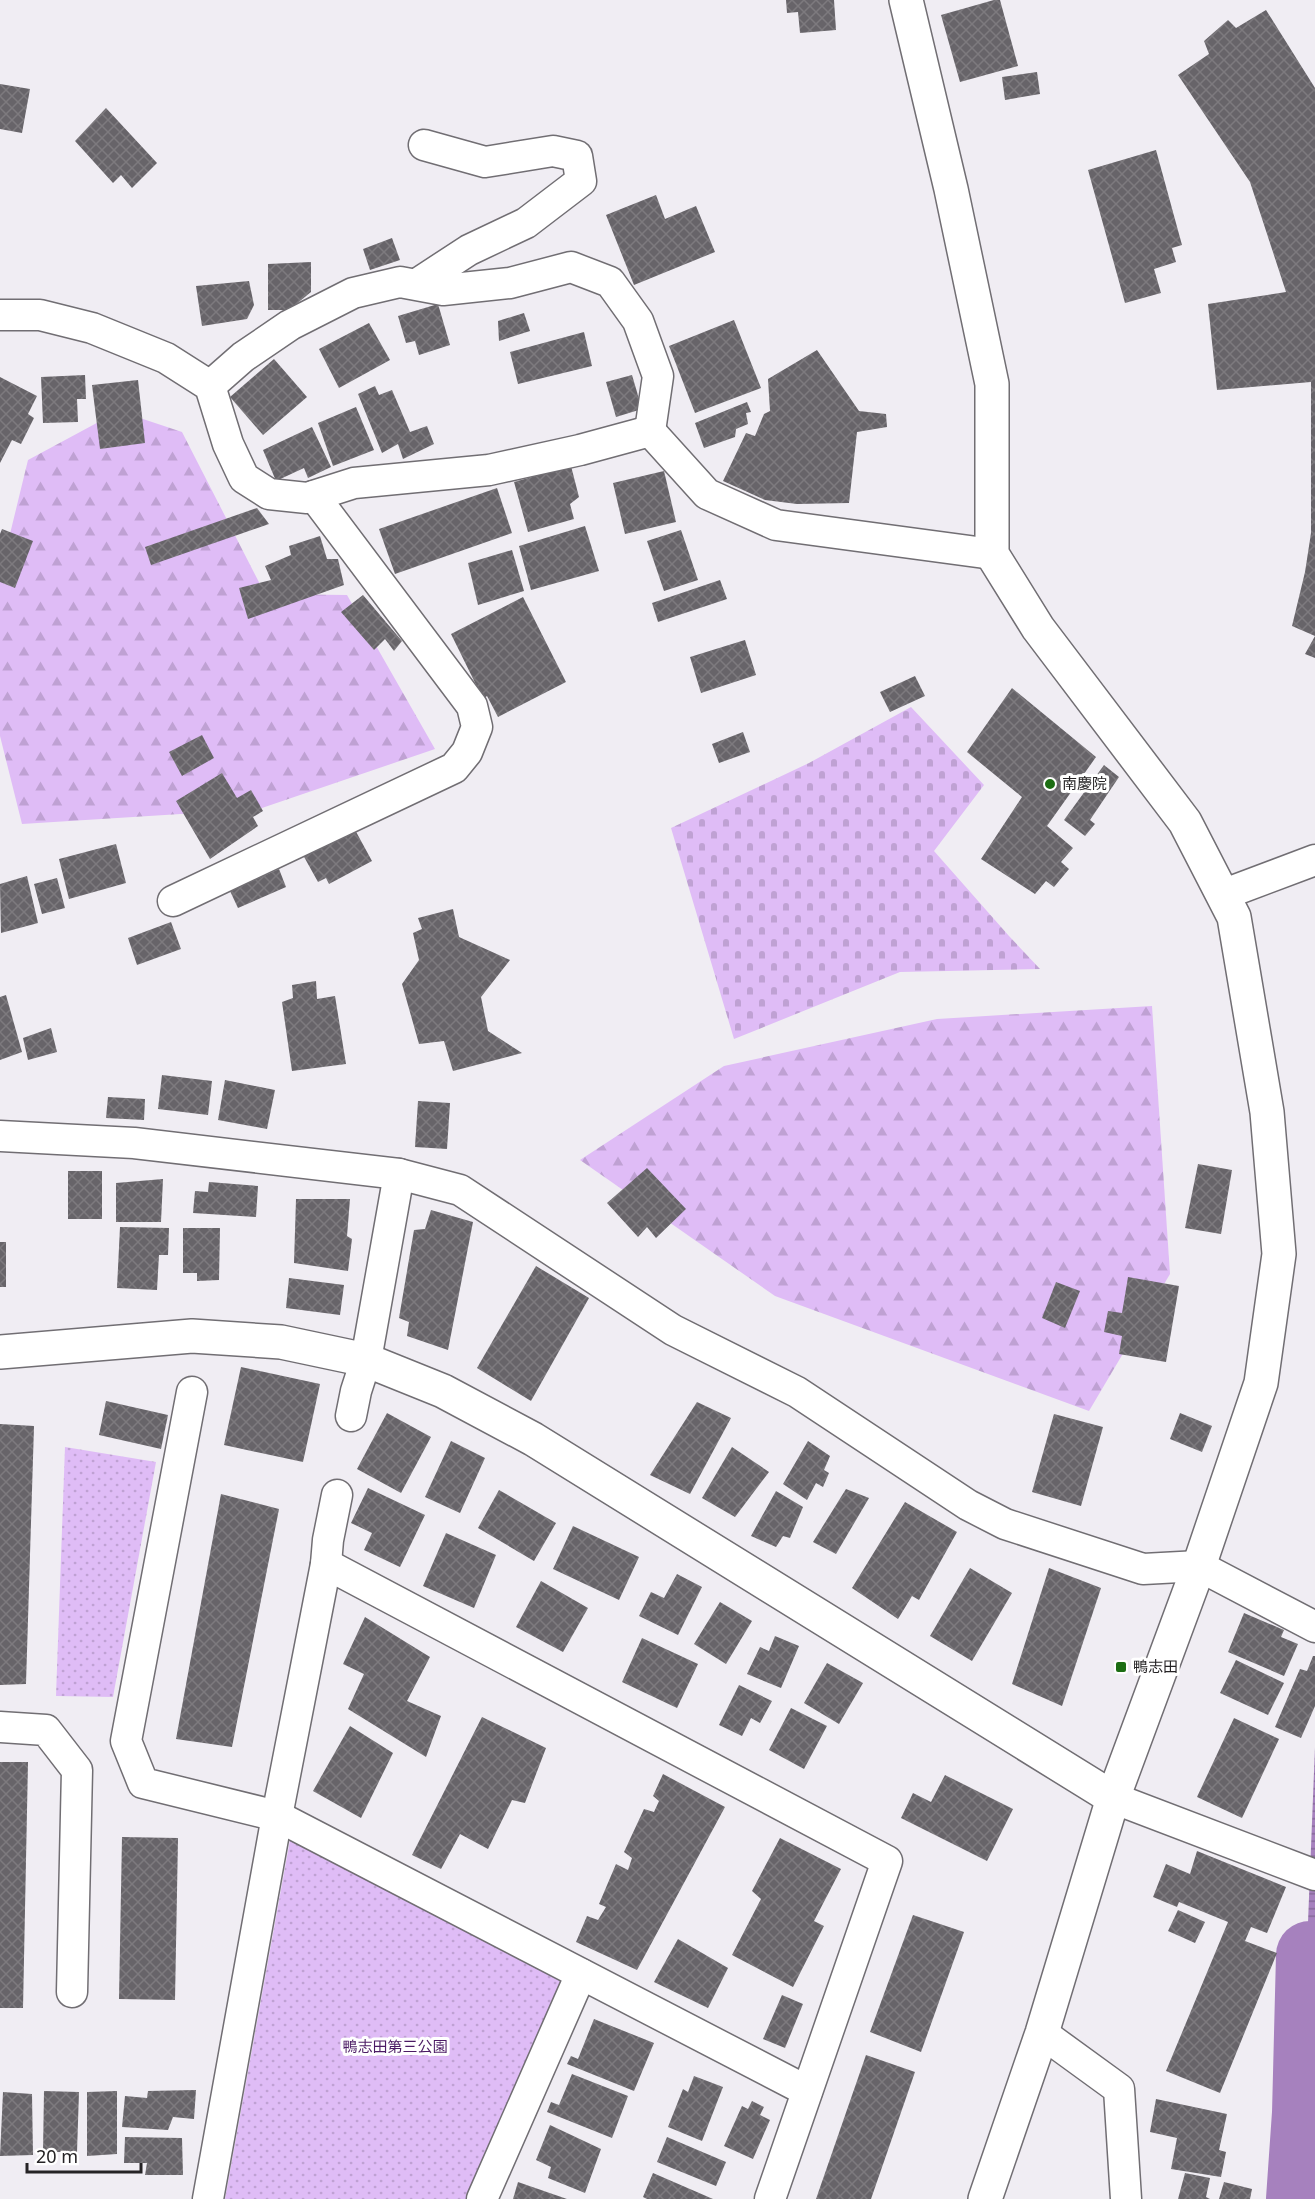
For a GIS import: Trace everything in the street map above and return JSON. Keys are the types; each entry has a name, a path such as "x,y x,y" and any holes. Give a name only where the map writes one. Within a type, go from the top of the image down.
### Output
{"street":[{"path":"906,0 951,189 992,384 992,554 1038,628 1185,822 1234,917 1267,1112 1279,1254 1261,1383 1199,1566 1113,1798 1042,2033 985,2199"},
{"path":"417,284 469,250 526,223 581,181 577,156 553,151 485,162 424,145"},
{"path":"210,386 243,357 291,325 353,293 400,282 443,290 510,283 571,267 610,282 638,321 658,376 650,431 706,494 776,525 992,554"},
{"path":"0,315 40,315 92,328 166,358 210,386 228,444 244,478 269,494 307,498 354,483 489,470 580,450 650,431"},
{"path":"173,901 454,768 467,752 477,727 472,706 314,496"},
{"path":"1222,895 1315,860"},
{"path":"0,1136 134,1143 399,1174 460,1190 673,1330 797,1392 968,1505 1005,1524 1143,1569 1199,1566 1315,1628"},
{"path":"351,1416 366,1360 399,1174"},
{"path":"0,1352 192,1336 281,1342 366,1360 442,1391 533,1439 1113,1798 1315,1875"},
{"path":"192,1392 126,1741 143,1783 277,1816 807,2091"},
{"path":"208,2199 337,1495"},
{"path":"326,1564 887,1861 770,2199"},
{"path":"0,1727 46,1730 77,1770 72,1992"},
{"path":"483,2199 581,1974"},
{"path":"1042,2033 1119,2089 1126,2199"}],"green space":[{"path":"119,411 182,432 265,594 347,595 435,749 259,809 22,824 0,736 0,575 28,460"},
{"path":"911,707 984,785 934,851 1040,969 900,972 734,1039 671,828 809,763"},
{"path":"1152,1006 1170,1274 1089,1411 775,1296 580,1160 724,1066 937,1019"},
{"path":"65,1447 156,1462 113,1697 56,1696"},
{"name":"鴨志田第三公園","path":"290,1840 581,1974 482,2199 225,2199"}],"shaded area":[{"path":"1315,1747 1315,1936 1312,1973 1312,2048 1303,2048"}],"building":[{"path":"786,0 834,0 836,30 800,33 798,12 787,13"},
{"path":"1000,0 1018,66 960,82 941,15"},
{"path":"1266,10 1315,88 1315,636 1292,626 1305,572 1311,533 1311,382 1217,390 1208,304 1286,292 1250,182 1178,75 1209,54 1204,41 1228,20 1236,28"},
{"path":"1037,72 1040,94 1005,100 1002,77"},
{"path":"0,84 30,89 22,133 0,129"},
{"path":"106,108 157,163 132,188 121,175 113,183 75,141"},
{"path":"1156,150 1182,245 1172,248 1176,262 1154,269 1161,293 1125,303 1088,170"},
{"path":"656,195 665,219 696,206 715,252 634,285 606,215"},
{"path":"392,238 400,260 370,270 363,249"},
{"path":"311,262 311,292 289,310 268,310 268,264"},
{"path":"249,281 254,305 247,319 202,326 196,286"},
{"path":"438,304 450,345 419,355 415,341 406,343 398,316"},
{"path":"524,313 530,331 499,341 498,321"},
{"path":"734,320 761,388 695,413 669,346"},
{"path":"369,323 390,360 339,388 319,349"},
{"path":"584,332 592,366 518,384 510,352"},
{"path":"817,350 859,411 886,414 887,427 857,432 849,503 797,504 765,500 723,481 746,433 755,436 764,414 770,411 768,379"},
{"path":"274,359 307,397 263,435 230,397"},
{"path":"85,375 86,399 77,399 78,422 43,423 41,377"},
{"path":"632,375 642,409 616,417 606,382"},
{"path":"0,377 37,396 28,414 34,418 21,444 12,440 0,463"},
{"path":"138,380 145,443 100,449 92,385"},
{"path":"375,386 379,395 392,390 410,432 427,426 434,444 403,459 398,444 382,453 358,394"},
{"path":"747,402 751,412 746,413 748,424 736,429 735,437 704,448 695,423"},
{"path":"356,407 374,450 333,466 318,423"},
{"path":"312,427 331,467 308,478 304,468 276,481 263,450"},
{"path":"571,466 579,497 570,504 574,519 528,532 514,482"},
{"path":"664,471 676,522 625,534 613,483"},
{"path":"497,488 512,533 395,574 379,529"},
{"path":"257,508 269,524 151,565 145,547"},
{"path":"585,526 599,571 531,590 519,546"},
{"path":"2,529 33,541 15,588 0,582 0,534"},
{"path":"681,530 698,580 664,591 647,541"},
{"path":"320,536 327,559 338,559 344,585 248,619 239,588 271,580 265,566 291,555 289,546"},
{"path":"512,550 524,591 478,605 468,563"},
{"path":"720,580 727,599 658,622 652,603"},
{"path":"363,595 402,641 394,651 385,639 374,650 341,612"},
{"path":"523,597 566,682 498,717 487,696 483,699 451,634"},
{"path":"1315,636 1315,658 1305,654"},
{"path":"745,640 756,675 701,693 690,657"},
{"path":"915,676 925,696 890,712 880,692"},
{"path":"1012,688 1096,757 1047,826 1073,848 1061,862 1069,869 1054,887 1046,881 1035,894 981,859 1022,797 967,752"},
{"path":"743,732 750,752 719,763 712,744"},
{"path":"202,735 214,758 182,776 169,752"},
{"path":"1104,765 1119,777 1090,820 1095,824 1085,836 1064,820"},
{"path":"222,773 237,798 251,790 263,811 253,817 258,826 210,859 176,801"},
{"path":"354,828 372,861 329,884 326,878 318,882 303,855"},
{"path":"116,844 126,883 69,899 59,859"},
{"path":"279,869 286,887 238,908 230,891"},
{"path":"27,876 38,923 1,933 0,884"},
{"path":"57,878 65,908 42,914 34,884"},
{"path":"453,909 459,937 510,960 481,997 488,1031 522,1053 453,1071 444,1041 419,1044 402,984 419,960 413,933 422,929 418,918"},
{"path":"171,922 181,949 137,965 128,938"},
{"path":"316,981 317,999 335,996 346,1064 292,1071 282,1002 293,998 292,985"},
{"path":"6,995 22,1052 0,1060 0,997"},
{"path":"51,1028 57,1052 28,1060 23,1038"},
{"path":"162,1075 212,1081 208,1115 158,1109"},
{"path":"225,1080 275,1090 267,1129 218,1120"},
{"path":"108,1097 145,1099 144,1120 106,1118"},
{"path":"418,1101 450,1103 447,1149 415,1147"},
{"path":"1198,1164 1232,1170 1221,1234 1185,1228"},
{"path":"647,1168 686,1209 656,1238 647,1227 638,1237 607,1203"},
{"path":"68,1171 102,1171 102,1219 68,1219"},
{"path":"163,1179 161,1222 116,1222 116,1183"},
{"path":"209,1182 258,1186 256,1217 193,1213 195,1191 208,1192"},
{"path":"296,1199 350,1199 347,1236 352,1239 348,1271 294,1263"},
{"path":"431,1210 473,1222 448,1350 407,1336 409,1322 399,1318 414,1230 425,1229"},
{"path":"120,1227 169,1228 168,1255 159,1255 157,1290 117,1288"},
{"path":"183,1228 220,1228 219,1280 197,1281 197,1273 183,1273"},
{"path":"0,1242 6,1242 6,1287 0,1287"},
{"path":"536,1266 589,1298 531,1401 477,1368"},
{"path":"1128,1277 1179,1286 1166,1362 1119,1354 1122,1336 1104,1332 1108,1311 1122,1313"},
{"path":"289,1278 344,1285 340,1315 286,1308"},
{"path":"1056,1282 1080,1291 1065,1328 1042,1318"},
{"path":"241,1367 320,1384 303,1462 224,1445"},
{"path":"106,1401 168,1415 161,1449 99,1435"},
{"path":"697,1402 731,1418 690,1494 650,1475"},
{"path":"387,1413 431,1437 401,1493 357,1469"},
{"path":"1180,1413 1212,1426 1202,1452 1170,1439"},
{"path":"1054,1414 1103,1427 1081,1506 1032,1492"},
{"path":"0,1424 34,1426 26,1684 0,1685"},
{"path":"451,1441 485,1458 460,1513 425,1497"},
{"path":"808,1441 830,1456 824,1470 829,1473 823,1487 816,1483 807,1500 783,1484"},
{"path":"732,1447 769,1472 735,1517 702,1498"},
{"path":"368,1488 425,1515 400,1567 364,1550 372,1533 351,1523"},
{"path":"846,1489 869,1498 836,1554 813,1542"},
{"path":"499,1490 556,1523 534,1561 478,1528"},
{"path":"776,1491 803,1507 790,1538 783,1536 776,1547 751,1536"},
{"path":"221,1494 279,1509 232,1747 176,1739"},
{"path":"905,1502 957,1532 919,1600 912,1596 898,1619 852,1588"},
{"path":"573,1526 639,1557 619,1600 553,1569"},
{"path":"446,1533 496,1555 474,1608 423,1586"},
{"path":"970,1568 1012,1593 972,1661 930,1636"},
{"path":"1049,1568 1101,1588 1062,1706 1012,1684"},
{"path":"677,1574 702,1587 678,1635 639,1616 651,1592 664,1598"},
{"path":"541,1581 588,1608 563,1652 516,1627"},
{"path":"720,1602 752,1621 726,1664 694,1644"},
{"path":"1244,1613 1284,1630 1281,1637 1298,1644 1284,1676 1228,1652"},
{"path":"365,1617 430,1657 407,1701 441,1716 426,1757 348,1709 364,1674 343,1664"},
{"path":"775,1636 799,1646 781,1688 747,1674 760,1647 769,1651"},
{"path":"642,1638 698,1664 677,1708 622,1682"},
{"path":"1315,1656 1315,1706 1301,1738 1275,1727 1300,1669 1307,1671"},
{"path":"1236,1660 1284,1683 1268,1715 1220,1693"},
{"path":"827,1663 863,1683 839,1724 804,1703"},
{"path":"739,1685 772,1701 760,1723 751,1718 742,1736 719,1725"},
{"path":"791,1708 827,1726 804,1769 769,1750"},
{"path":"482,1717 546,1748 525,1803 512,1800 488,1849 460,1834 441,1869 412,1855"},
{"path":"1234,1718 1279,1739 1242,1818 1197,1797"},
{"path":"350,1726 393,1753 361,1818 313,1791"},
{"path":"0,1762 28,1762 23,2008 0,2008"},
{"path":"663,1774 725,1807 637,1970 576,1942 587,1916 598,1920 606,1907 599,1904 616,1864 628,1870 632,1858 624,1852 644,1809 654,1812 659,1801 653,1796"},
{"path":"945,1775 1013,1809 987,1861 901,1818 913,1793 931,1802"},
{"path":"122,1837 178,1838 175,2000 119,1999"},
{"path":"780,1838 841,1869 814,1921 824,1926 793,1987 732,1955 761,1899 752,1891"},
{"path":"1197,1851 1286,1887 1267,1933 1251,1927 1245,1941 1277,1953 1220,2093 1166,2071 1228,1922 1179,1902 1177,1907 1153,1897 1166,1864 1190,1874"},
{"path":"1178,1910 1205,1922 1195,1943 1168,1931"},
{"path":"913,1915 964,1932 921,2052 870,2032"},
{"path":"678,1939 728,1968 708,2008 654,1982"},
{"path":"782,1995 803,2004 785,2048 763,2039"},
{"path":"594,2019 654,2043 634,2091 567,2064 571,2056 578,2059"},
{"path":"866,2055 915,2072 871,2199 816,2199"},
{"path":"572,2074 628,2096 612,2138 547,2112 551,2102 559,2105"},
{"path":"694,2076 723,2087 702,2141 668,2127 683,2089 688,2092"},
{"path":"196,2090 194,2119 173,2117 168,2130 122,2127 125,2096 147,2098 148,2091"},
{"path":"44,2091 79,2092 77,2152 43,2152"},
{"path":"117,2091 117,2154 87,2156 87,2092"},
{"path":"3,2092 32,2094 33,2155 0,2156"},
{"path":"1156,2099 1227,2114 1219,2150 1226,2152 1221,2177 1171,2169 1177,2138 1150,2132"},
{"path":"752,2101 764,2107 760,2115 770,2120 753,2159 724,2146 742,2106 748,2109"},
{"path":"550,2125 601,2149 585,2193 548,2178 551,2167 536,2160"},
{"path":"125,2137 182,2138 183,2175 145,2175 147,2163 124,2163"},
{"path":"667,2137 726,2162 716,2186 657,2162"},
{"path":"653,2173 713,2199 647,2199 643,2197"},
{"path":"1185,2173 1210,2178 1206,2197 1210,2199 1178,2199"},
{"path":"518,2182 567,2199 513,2199"},
{"path":"1224,2182 1252,2189 1250,2199 1219,2199"}],"waterway":[{"path":"1300,2199 1306,2113 1310,1955"}],"place":[{"name":"南慶院","path":"1050,784"},
{"name":"鴨志田","path":"1121,1667"}]}
